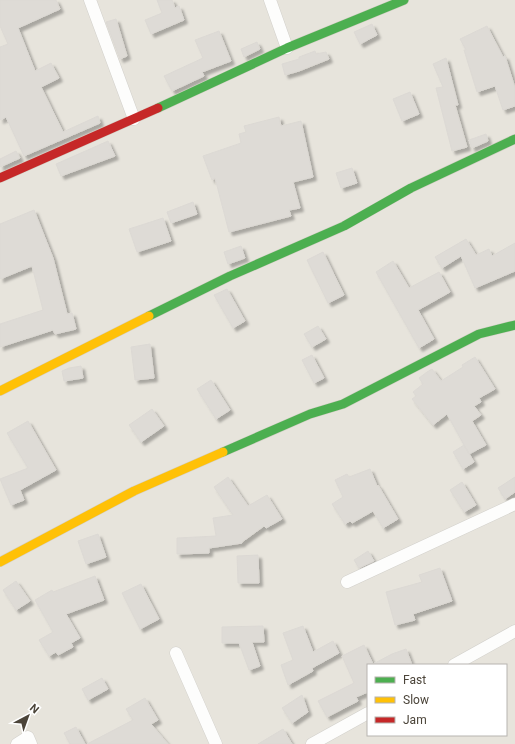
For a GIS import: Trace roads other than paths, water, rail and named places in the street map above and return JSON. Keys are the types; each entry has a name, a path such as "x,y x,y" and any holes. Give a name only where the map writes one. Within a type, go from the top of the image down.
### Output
{"street":[{"path":"90,0 134,119"},
{"path":"270,0 287,48"},
{"path":"0,178 134,119 287,48 404,0"},
{"path":"0,391 230,276 344,226 411,188 515,139"},
{"path":"0,562 134,491 310,414 343,404 478,334 515,325"},
{"path":"347,582 515,504"},
{"path":"456,664 515,631"},
{"path":"176,653 216,744"},
{"path":"312,744 367,714"},
{"path":"17,744 28,738 31,744"}]}
